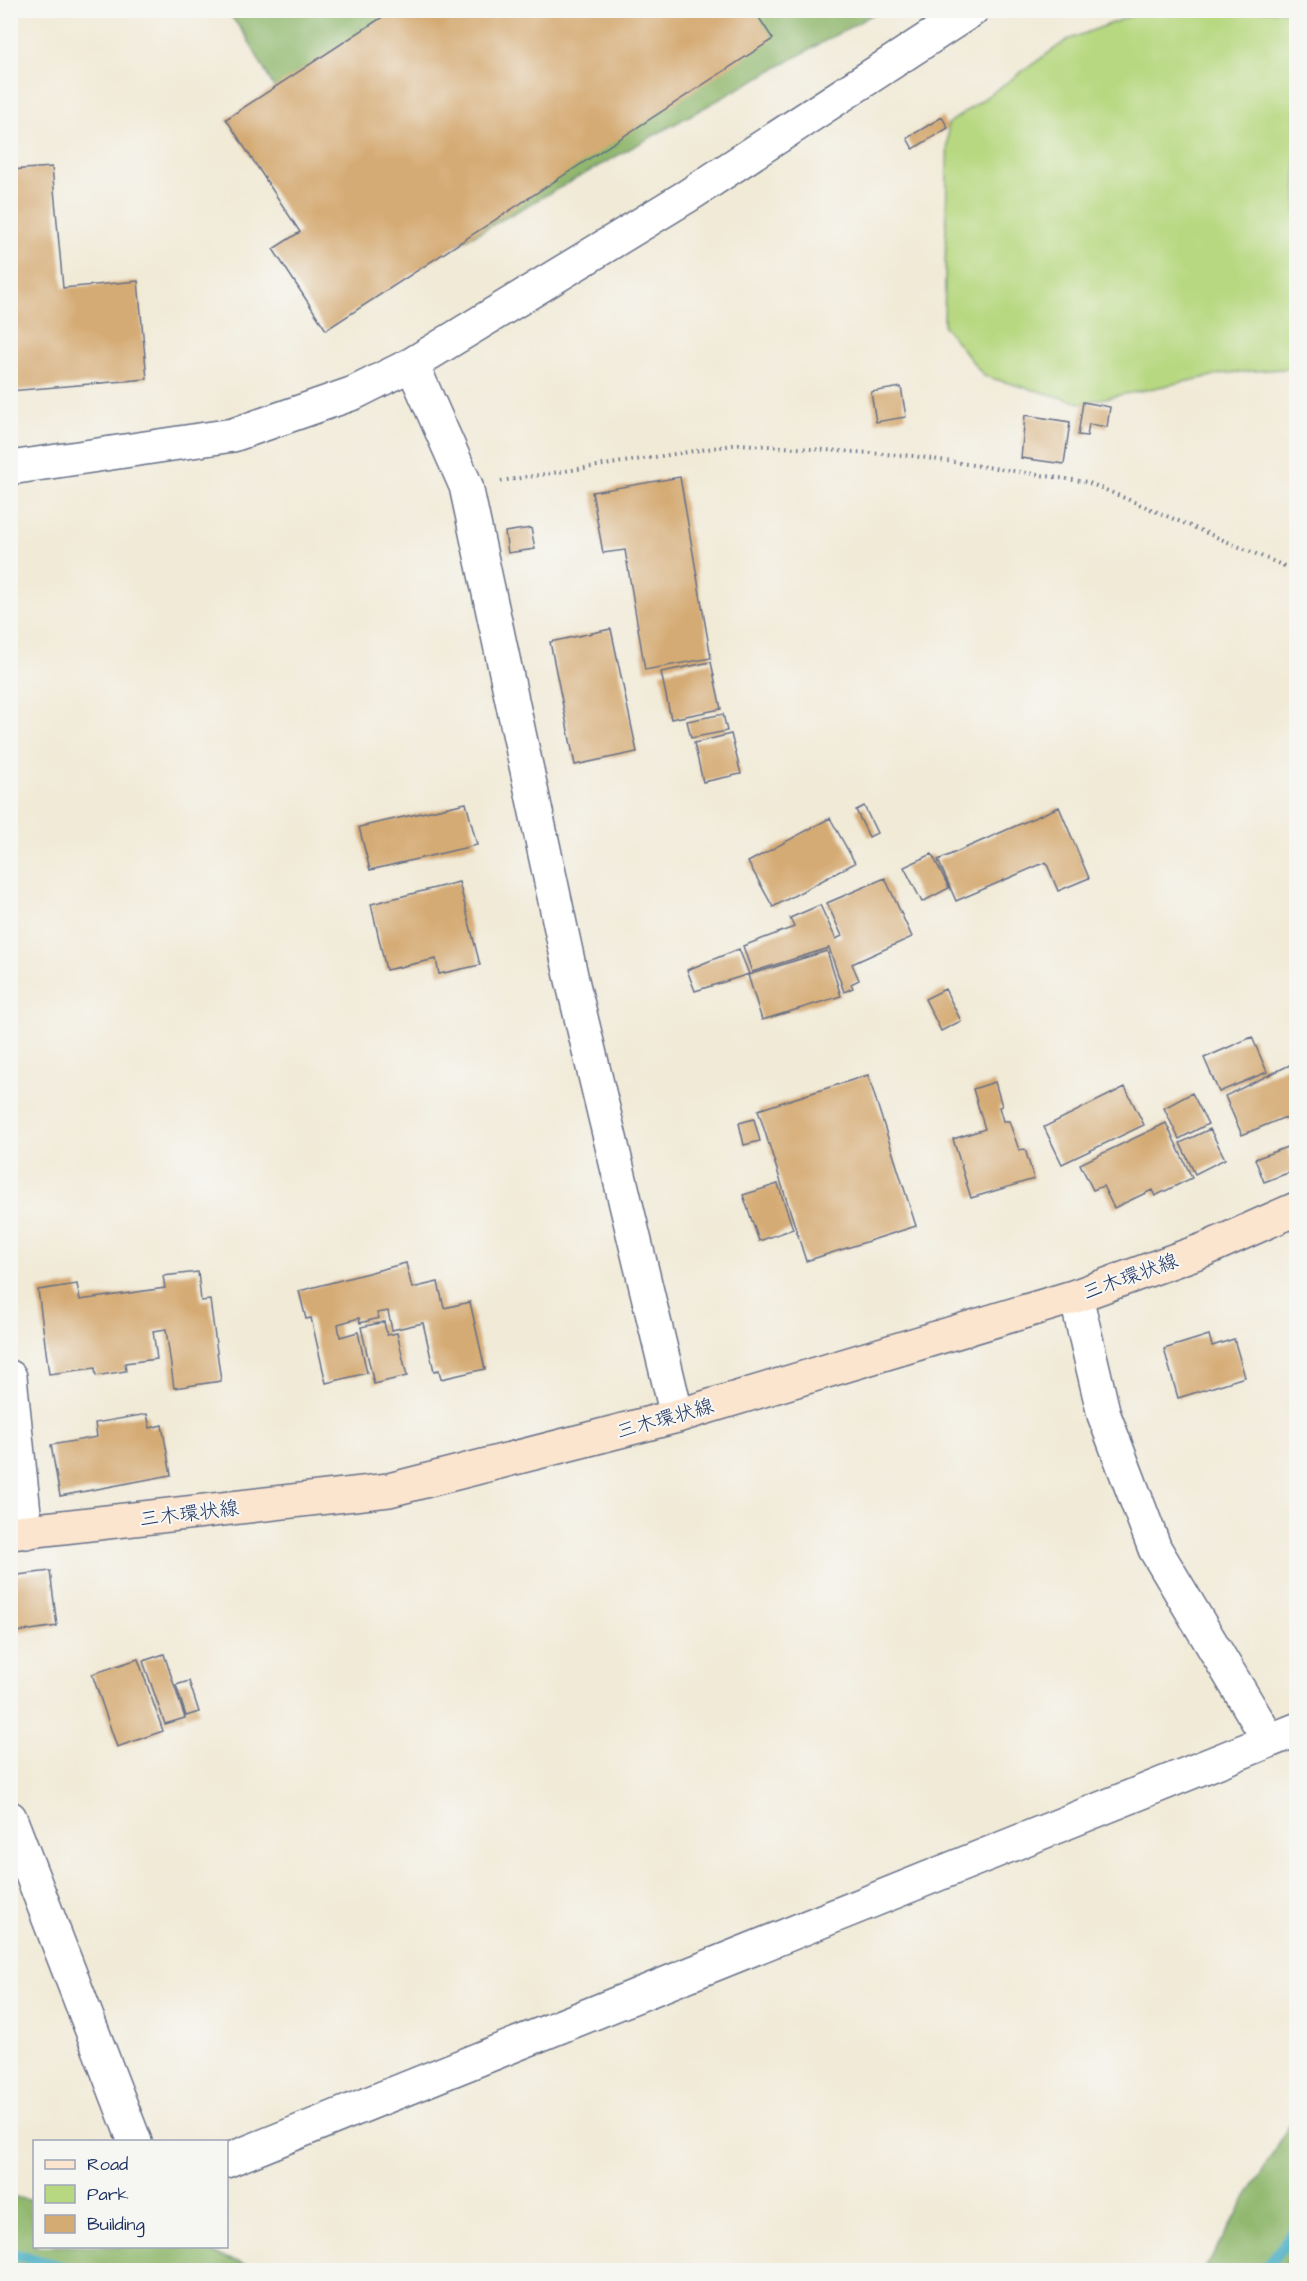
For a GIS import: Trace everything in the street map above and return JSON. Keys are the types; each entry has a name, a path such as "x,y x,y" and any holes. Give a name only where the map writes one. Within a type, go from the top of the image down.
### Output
{"main road":[{"name":"三木環状線","path":"18,1532 388,1490 677,1416 1076,1296 1206,1249 1296,1209"}],"street":[{"path":"10,468 233,435 354,393 412,364 688,195 972,10"},
{"path":"412,364 466,486 572,980 677,1416"},
{"path":"228,2160 1283,1735 1155,1549 1104,1415 1076,1296"},
{"path":"10,1377 18,1532"},
{"path":"10,1818 134,2140"}],"path":[{"path":"466,486 739,444 913,456 1087,482 1296,571"}],"green space":[{"path":"227,11 879,11 382,286 246,36"},
{"path":"1144,11 1296,11 1296,368 1227,373 1081,403 984,376 944,326 948,124 1067,40"},
{"path":"1296,2114 1296,2248 1283,2270 1204,2270"},
{"path":"10,2196 33,2201 33,2248 196,2248 263,2270 11,2270"}],"building":[{"path":"393,10 754,10 773,39 326,330 273,249 300,232 226,119"},
{"path":"942,117 948,128 913,149 907,138"},
{"path":"52,167 63,288 138,281 147,379 10,391 10,170"},
{"path":"901,387 906,417 876,422 871,392"},
{"path":"1083,402 1110,407 1107,427 1089,424 1087,436 1078,435"},
{"path":"1025,415 1070,422 1064,464 1021,458"},
{"path":"680,477 711,658 645,670 625,550 603,553 592,492"},
{"path":"531,528 535,549 508,553 505,532"},
{"path":"611,629 637,752 575,765 550,642"},
{"path":"711,662 721,709 671,719 661,672"},
{"path":"723,714 727,731 691,738 687,721"},
{"path":"731,734 741,774 703,782 694,743"},
{"path":"466,803 477,845 370,870 359,827"},
{"path":"864,806 877,833 869,837 856,810"},
{"path":"1059,807 1089,878 1058,891 1046,862 956,901 938,860"},
{"path":"830,818 855,863 773,907 748,862"},
{"path":"932,854 949,888 922,902 904,867"},
{"path":"885,878 912,937 852,964 859,980 851,984 853,988 844,992 829,948 752,972 743,946 794,927 790,918 820,905 836,939 842,936 827,903"},
{"path":"459,882 480,965 439,974 436,959 386,970 371,904"},
{"path":"739,949 749,974 695,991 687,970"},
{"path":"827,951 841,996 762,1020 748,975"},
{"path":"945,989 961,1021 941,1031 925,999"},
{"path":"1252,1037 1267,1072 1219,1092 1204,1058"},
{"path":"1296,1062 1296,1118 1290,1120 1283,1118 1242,1135 1225,1096"},
{"path":"868,1075 916,1226 806,1261 758,1110"},
{"path":"995,1082 1002,1106 999,1107 1003,1121 1009,1121 1019,1150 1025,1149 1034,1179 971,1198 953,1139 985,1129 973,1089"},
{"path":"1125,1087 1144,1125 1062,1164 1044,1127"},
{"path":"1192,1093 1208,1124 1179,1139 1164,1108"},
{"path":"754,1119 760,1141 744,1145 739,1123"},
{"path":"1166,1123 1192,1178 1155,1196 1152,1190 1114,1208 1103,1186 1093,1190 1080,1164"},
{"path":"1210,1129 1225,1159 1195,1174 1180,1143"},
{"path":"1287,1147 1296,1170 1264,1182 1255,1159"},
{"path":"778,1184 793,1229 759,1241 743,1195"},
{"path":"406,1263 412,1288 438,1282 444,1308 470,1302 485,1369 441,1379 439,1370 434,1371 423,1323 392,1330 388,1311 377,1313 379,1318 360,1323 359,1318 338,1324 340,1337 358,1332 367,1373 326,1383 311,1318 306,1319 299,1291"},
{"path":"198,1272 201,1301 210,1300 221,1381 174,1388 166,1329 153,1331 157,1359 125,1363 126,1371 96,1376 95,1368 49,1374 38,1290 77,1284 80,1300 165,1288 163,1276"},
{"path":"384,1322 387,1335 397,1333 407,1376 374,1384 361,1327"},
{"path":"1209,1335 1212,1346 1234,1339 1245,1377 1178,1398 1164,1349"},
{"path":"147,1414 150,1428 162,1425 171,1475 60,1496 51,1445 97,1437 95,1423"},
{"path":"50,1571 57,1626 10,1633 10,1576"},
{"path":"164,1654 185,1718 165,1724 143,1661"},
{"path":"138,1659 163,1731 117,1747 92,1674"},
{"path":"189,1681 199,1712 186,1716 176,1685"}],"waterway":[{"path":"1265,2270 1296,2229"},
{"path":"10,2253 72,2270"}]}
